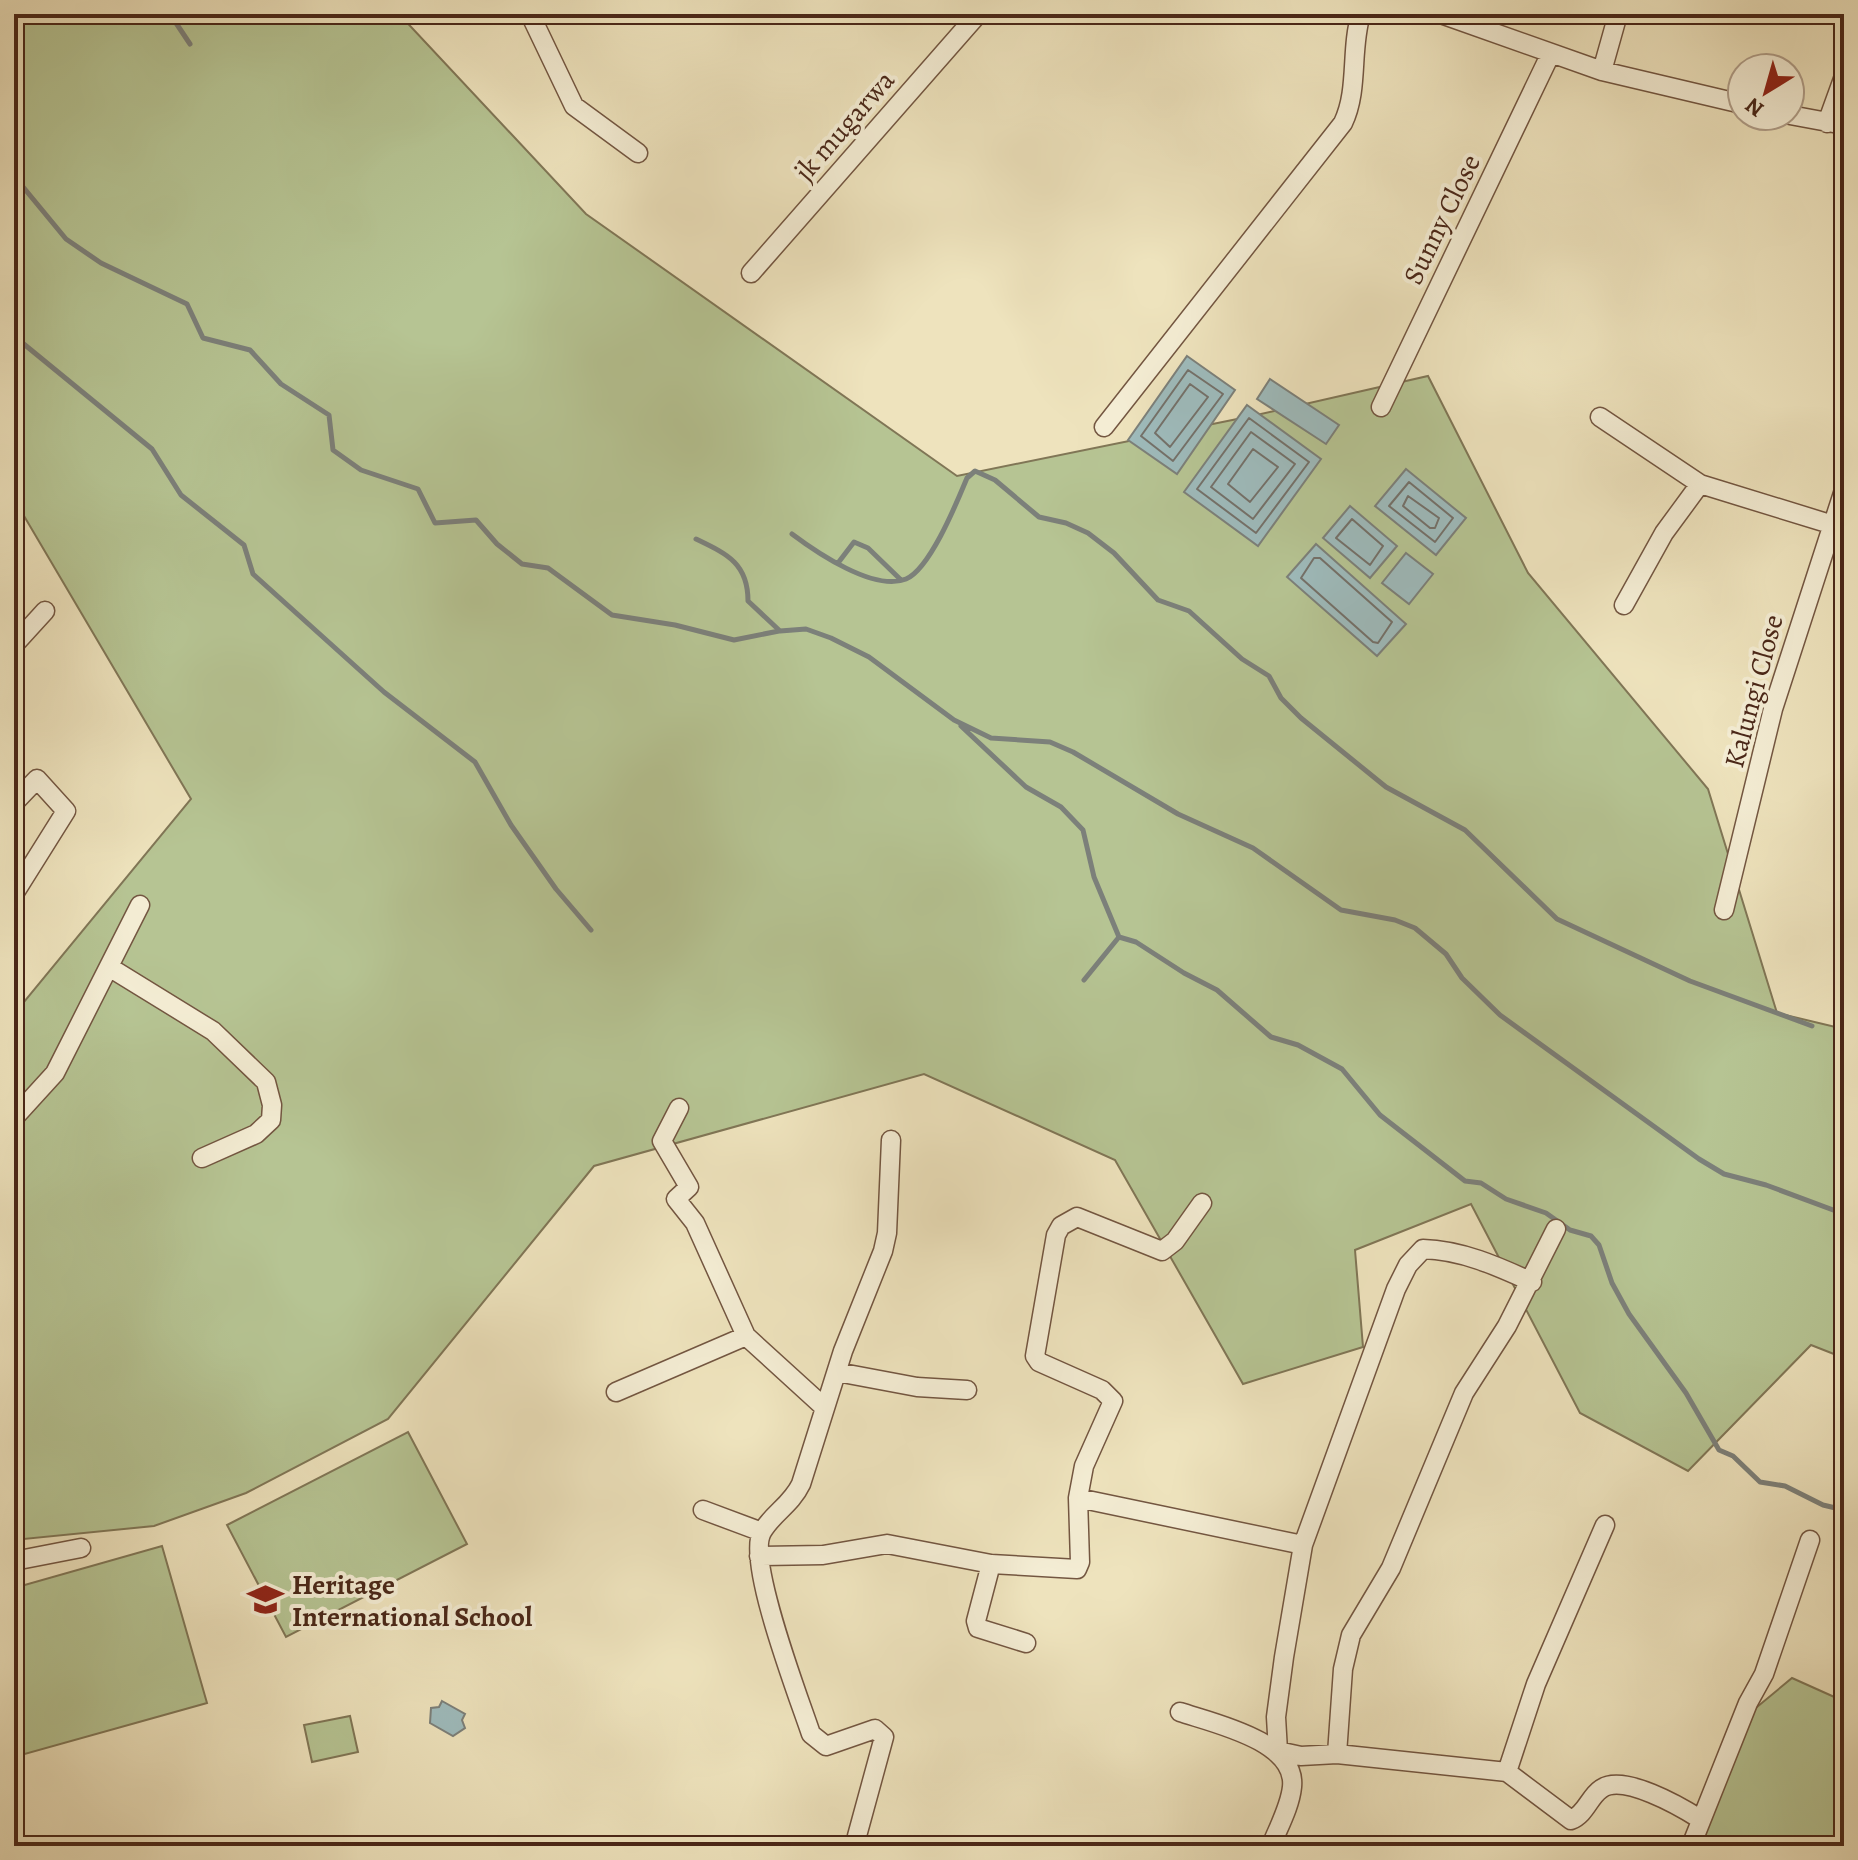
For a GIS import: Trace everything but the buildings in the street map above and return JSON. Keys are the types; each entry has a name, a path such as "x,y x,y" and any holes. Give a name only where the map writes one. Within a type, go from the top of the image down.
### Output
{"street":[{"path":"530,14 574,106 638,153"},
{"name":"jk mugarwa","path":"751,273 978,14"},
{"path":"1104,427 1343,123 1350,110 1354,33 1361,14"},
{"path":"1441,14 1602,71 1726,100"},
{"path":"1602,71 1618,14"},
{"name":"Sunny Close","path":"1381,407 1550,55"},
{"path":"1806,118 1836,124 1844,76"},
{"path":"1600,417 1700,484 1830,524"},
{"path":"1624,605 1664,533 1700,484"},
{"name":"Kalungi Close","path":"1724,910 1773,709 1830,524 1844,490"},
{"path":"14,645 45,611"},
{"path":"14,803 37,779 66,811 14,894"},
{"path":"14,1118 55,1073 140,905"},
{"path":"109,967 213,1031 266,1082 272,1105 271,1120 256,1134 202,1158"},
{"path":"679,1108 662,1141 689,1187 676,1199 695,1223 746,1336 825,1408"},
{"path":"858,1846 857,1836 884,1737 875,1729 826,1746 811,1734 771,1614 759,1556 762,1532 794,1499 864,1293 883,1251 891,1140"},
{"path":"759,1556 823,1555 887,1544 991,1564 1077,1569 1080,1562 1078,1498 1084,1466 1113,1401 1102,1390 1039,1362 1035,1356 1056,1235 1061,1226 1077,1217 1162,1251 1175,1241 1202,1203"},
{"path":"1337,1754 1343,1669 1351,1635 1391,1568 1464,1393 1532,1282 1556,1229"},
{"path":"1271,1846 1292,1789 1292,1777 1278,1751 1276,1717 1303,1545 1369,1358 1408,1265 1423,1249 1439,1249 1486,1260 1532,1282"},
{"path":"616,1392 746,1336"},
{"path":"837,1372 917,1387 967,1390"},
{"path":"1078,1498 1303,1545"},
{"path":"703,1510 762,1532"},
{"path":"1507,1772 1536,1684 1605,1525"},
{"path":"1691,1846 1764,1674 1810,1540"},
{"path":"14,1561 81,1548"},
{"path":"991,1564 976,1621 978,1628 1026,1643"},
{"path":"1180,1712 1278,1751 1301,1756 1337,1754 1507,1772 1566,1819 1575,1819 1600,1789 1617,1785 1671,1801 1700,1819"}],"green space":[{"path":"14,14 399,14 586,214 957,476 1252,416 1428,376 1528,573 1708,789 1777,1013 1844,1029 1844,1358 1811,1345 1688,1471 1580,1413 1471,1204 1355,1250 1363,1347 1243,1384 1115,1160 924,1074 594,1166 388,1419 246,1493 154,1526 14,1540 14,1014 191,799 14,499"},
{"path":"408,1432 467,1544 286,1637 227,1525"},
{"path":"162,1546 207,1703 14,1757 14,1588"},
{"path":"1792,1678 1841,1700 1839,1745 1844,1749 1844,1846 1698,1846 1740,1721"},
{"path":"350,1716 358,1752 312,1762 304,1725"}],"water":[{"path":"1187,356 1235,390 1177,474 1128,440"},
{"path":"1270,379 1339,425 1326,444 1257,399"},
{"path":"1247,405 1321,459 1258,546 1184,492"},
{"path":"1406,469 1466,518 1436,555 1375,506"},
{"path":"1350,506 1397,546 1370,578 1323,538"},
{"path":"1316,544 1406,624 1377,656 1287,577"},
{"path":"1406,553 1433,574 1409,604 1382,583"},
{"path":"442,1701 465,1714 462,1720 465,1728 453,1736 430,1723 431,1708 439,1707"}],"waterway":[{"path":"170,14 190,44"},
{"path":"14,176 66,239 101,263 187,304 203,338 250,350 281,384 329,415 333,450 361,470 418,489 435,523 476,520 497,544 522,564 548,568 612,615 675,625 734,640 779,631"},
{"path":"14,336 152,449 181,495 244,545 253,574 384,692 475,762 511,825 556,889 591,930"},
{"path":"792,534 830,560 862,575 893,582 906,579 915,573 933,549 967,478 975,471 995,480 1039,517 1066,523 1088,533 1114,553 1158,600 1189,611 1242,659 1269,676 1281,698 1301,718 1386,787 1465,830 1557,919 1690,981 1812,1026"},
{"path":"696,539 734,561 744,577 748,601 780,631 806,629 831,638 869,657 954,720 991,738 1050,742 1073,752 1178,814 1253,848 1341,910 1395,920 1415,928 1446,954 1462,978 1500,1015 1699,1159 1724,1174 1766,1185 1844,1214"},
{"path":"838,563 854,542 868,548 900,579"},
{"path":"961,726 1026,787 1061,807 1083,830 1094,877 1119,937"},
{"path":"1119,937 1136,942 1217,990 1271,1037 1298,1045 1342,1069 1380,1115 1465,1181 1481,1183 1506,1199 1546,1213 1570,1230 1591,1236 1599,1245 1612,1283 1629,1314 1686,1393 1719,1450 1733,1456 1760,1482 1785,1486 1823,1505 1844,1510"},
{"path":"1084,980 1119,937"}],"place":[{"name":"Heritage International School","path":"266,1600"}]}
